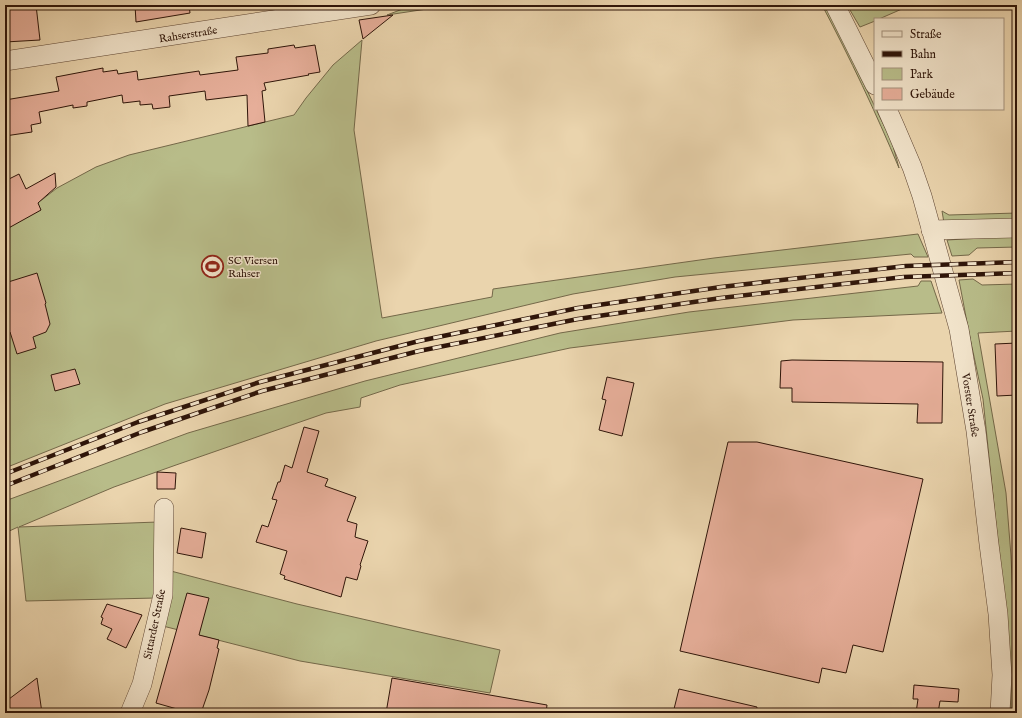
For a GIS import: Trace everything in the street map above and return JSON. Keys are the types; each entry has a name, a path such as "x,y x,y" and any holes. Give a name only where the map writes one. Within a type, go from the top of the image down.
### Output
{"street":[{"name":"Rahserstraße","path":"5,61 370,5"},
{"path":"835,5 874,83"},
{"name":"Vorster Straße","path":"887,110 912,167 922,196 959,329 976,431 998,614 1002,675 1000,713"},
{"path":"931,230 1017,228"},
{"name":"Sittarder Straße","path":"130,713 142,684 162,595 164,508"}],"path":[{"path":"5,228 9,226"}],"green space":[{"path":"413,5 435,5 427,9 387,15"},
{"path":"822,5 826,5 874,105 874,110 876,110 892,142 899,168 881,127 843,45"},
{"path":"847,5 911,5 881,18 874,18 874,21 860,27"},
{"path":"362,40 354,130 382,318 492,297 493,289 714,258 918,234 928,257 914,257 911,254 675,277 573,294 376,341 165,404 5,468 5,220 43,199 57,188 96,167 129,155 294,115 333,65"},
{"path":"942,211 949,215 1017,213 1017,221 944,223"},
{"path":"1017,236 1017,247 977,248 969,255 952,256 947,240"},
{"path":"973,279 982,285 1017,284 1017,331 978,333 1006,493 1011,556 1015,643 1015,713 1010,713 1011,690 1005,611 983,399 959,280"},
{"path":"921,281 931,281 942,313 793,320 570,348 400,385 361,398 360,407 326,413 176,465 114,487 19,527 158,522 156,598 26,601 18,527 5,533 5,501 188,433 365,381 560,333 689,312 918,286"},
{"path":"167,570 297,604 500,650 490,693 300,661 159,625"}],"building":[{"path":"5,5 36,5 40,40 5,42"},
{"path":"135,5 189,5 190,13 136,22"},
{"path":"393,15 363,39 359,20"},
{"path":"294,45 295,48 315,45 320,72 264,83 266,90 262,91 265,122 248,126 247,95 206,100 205,91 169,96 170,107 153,109 152,104 140,105 140,101 123,103 122,95 87,102 87,106 73,108 73,105 39,112 41,123 31,125 32,132 5,136 5,100 59,91 56,77 103,68 103,72 117,70 118,74 137,71 138,80 199,71 200,75 238,70 236,57 268,53 268,49"},
{"path":"55,173 56,187 38,203 41,210 5,230 5,181 19,174 26,189"},
{"path":"37,273 46,303 50,324 46,332 33,337 36,348 17,354 10,332 5,333 5,283"},
{"path":"1017,343 1017,395 997,396 995,344"},
{"path":"781,361 943,362 942,423 917,423 918,404 792,402 792,388 780,388"},
{"path":"75,369 80,384 55,391 51,375"},
{"path":"607,377 634,383 622,436 599,430 606,400 602,399"},
{"path":"304,427 319,431 307,472 328,479 325,486 356,497 347,521 357,524 355,537 368,541 357,580 346,577 341,597 284,579 285,576 280,574 287,551 256,542 262,525 268,527 277,500 272,499 278,482 280,482 285,465 292,468"},
{"path":"728,442 757,442 923,479 883,652 853,645 846,673 822,668 819,683 680,651"},
{"path":"157,472 176,473 175,489 157,489"},
{"path":"181,528 206,533 202,558 177,553"},
{"path":"187,593 209,598 199,635 219,640 217,648 219,649 209,690 201,713 191,713 156,703"},
{"path":"107,604 142,615 126,648 107,639 112,629 101,624 103,618 101,617"},
{"path":"37,678 42,713 5,713 5,702"},
{"path":"392,678 547,705 546,713 386,713"},
{"path":"914,685 959,689 958,702 940,701 938,713 916,713 918,699 913,699"},
{"path":"679,689 757,707 756,713 673,713"}],"railway":[{"path":"5,474 138,422 260,382 419,341 578,308 721,287 906,266 1017,262"},
{"path":"5,486 142,432 262,391 419,351 578,319 721,298 904,277 1017,273"}],"place":[{"name":"SC Viersen Rahser","path":"212,266"}]}
